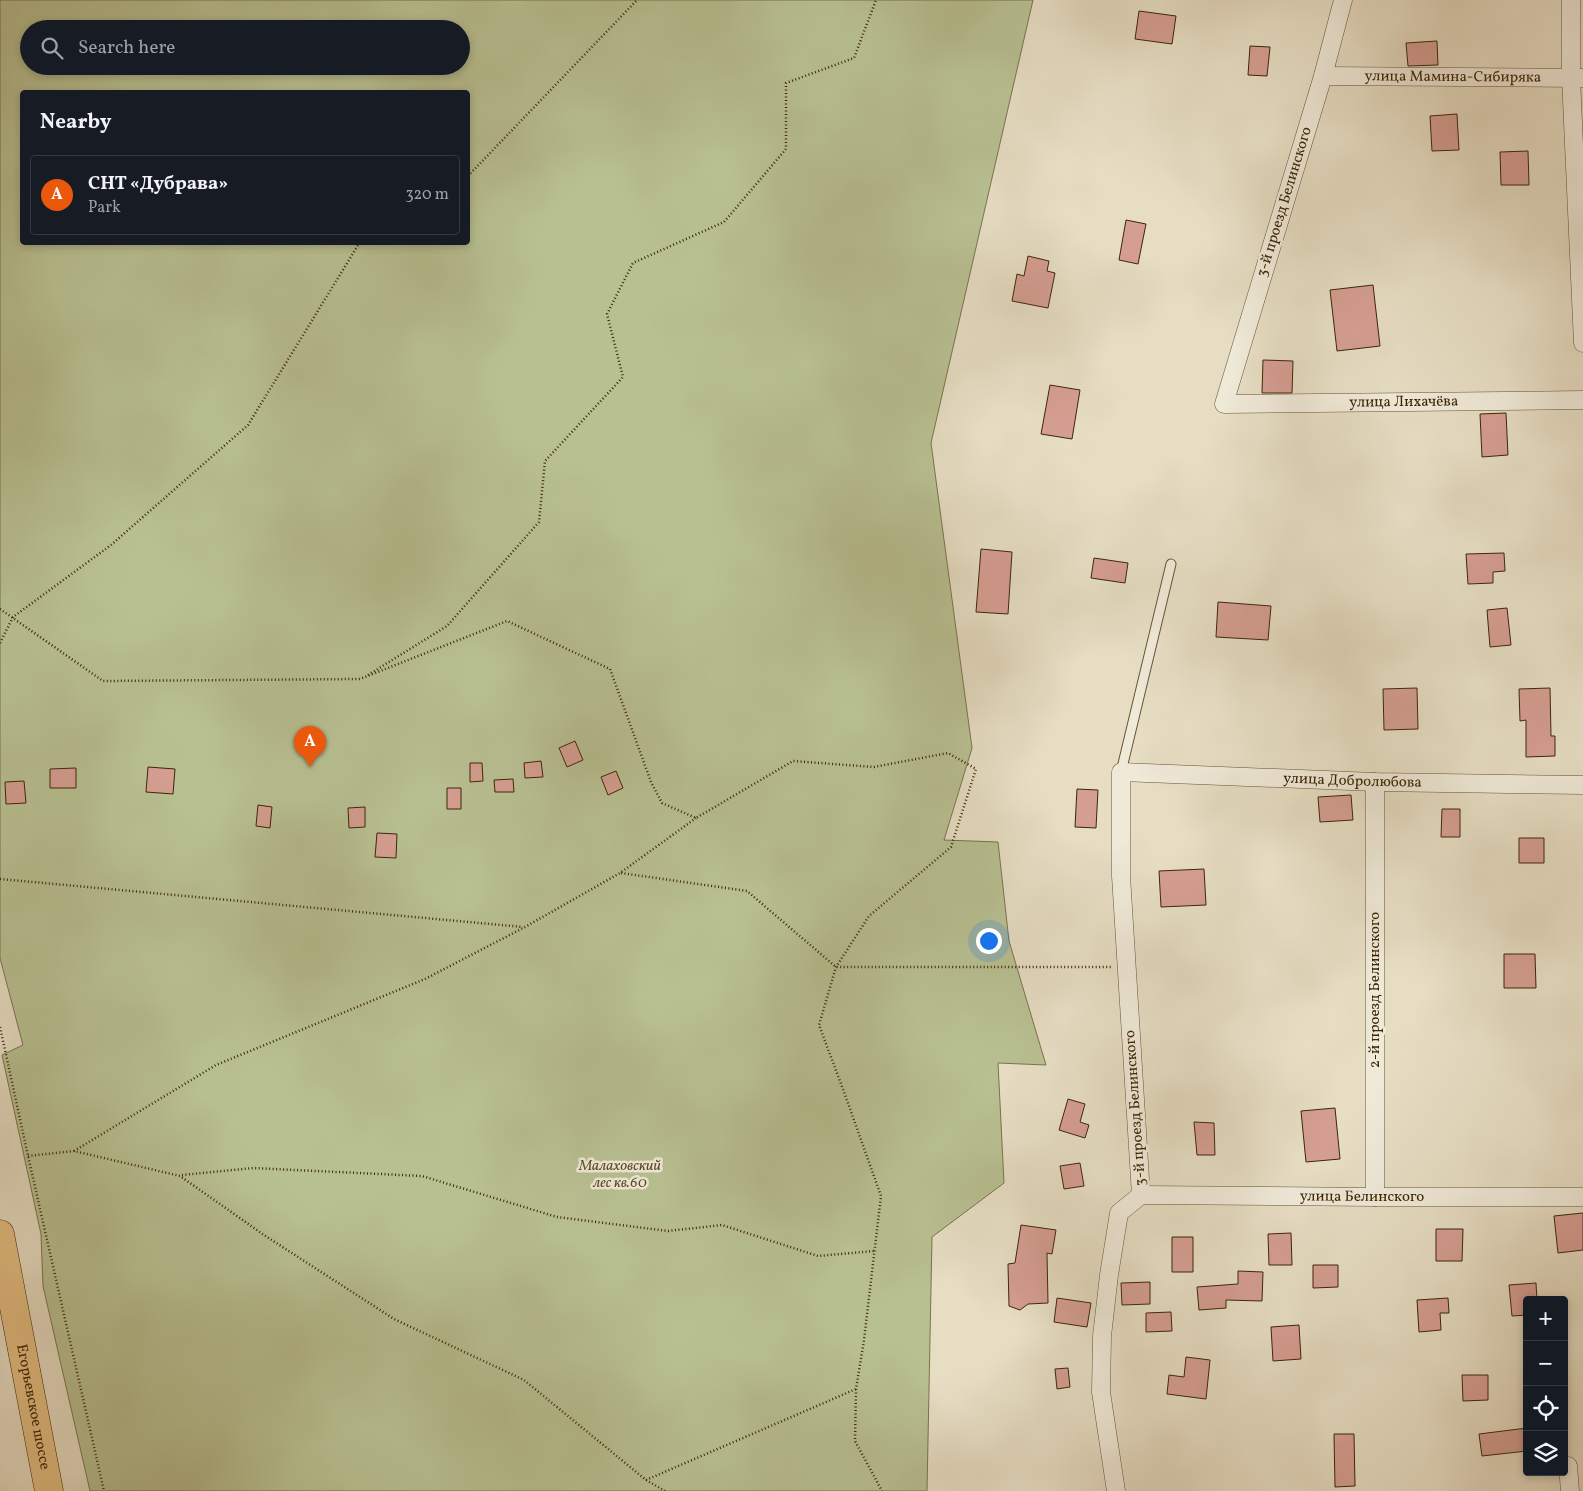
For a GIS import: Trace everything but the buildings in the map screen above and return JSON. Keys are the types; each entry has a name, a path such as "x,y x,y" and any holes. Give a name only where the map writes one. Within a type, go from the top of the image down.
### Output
{"main road":[{"name":"Егорьевское шоссе","path":"0,1234 49,1491"}],"street":[{"name":"3-й проезд Белинского","path":"1224,404 1323,76 1344,0"},
{"path":"1571,0 1577,78 1583,343"},
{"name":"улица Мамина-Сибиряка","path":"1323,76 1577,78"},
{"name":"улица Лихачёва","path":"1224,404 1583,400"},
{"name":"3-й проезд Белинского","path":"1116,1491 1101,1392 1102,1336 1119,1213 1141,1195 1121,876 1121,772"},
{"name":"улица Добролюбова","path":"1121,772 1375,782 1583,785"},
{"name":"2-й проезд Белинского","path":"1375,782 1375,1197"},
{"name":"улица Белинского","path":"1141,1195 1583,1197"},
{"path":"1568,1466 1570,1491"}],"lane":[{"path":"1121,772 1171,564"}],"path":[{"path":"470,174 637,0"},
{"path":"360,679 447,626 539,522 545,461 623,377 607,314 633,263 724,222 786,149 786,83 854,58 876,0"},
{"path":"0,643 13,618 111,545 248,425 358,245"},
{"path":"0,609 103,680 360,679 507,621 610,669 651,782 662,803 696,818"},
{"path":"74,1151 216,1065 425,979 525,927 620,873 696,818 793,761 874,767 948,753 976,769 951,847 869,916 836,967 818,1025 881,1196 864,1340 856,1389 855,1441 882,1491"},
{"path":"620,873 747,891 836,967 1127,967"},
{"path":"0,880 525,927"},
{"path":"0,1027 104,1491"},
{"path":"28,1156 74,1151 180,1176 252,1168 422,1176 557,1216 668,1231 722,1225 818,1256 874,1251"},
{"path":"180,1176 264,1236 394,1319 524,1380 646,1480 666,1491"},
{"path":"646,1480 856,1389"}],"green space":[{"name":"Малаховский лес кв.60","path":"0,0 1033,0 931,443 972,748 944,840 998,842 1009,941 1046,1065 998,1063 1004,1183 932,1237 927,1491 90,1491 43,1286 41,1234 2,1055 23,1045 0,958"}],"place":[{"name":"СНТ «Дубрава»","path":"310,767"}]}
